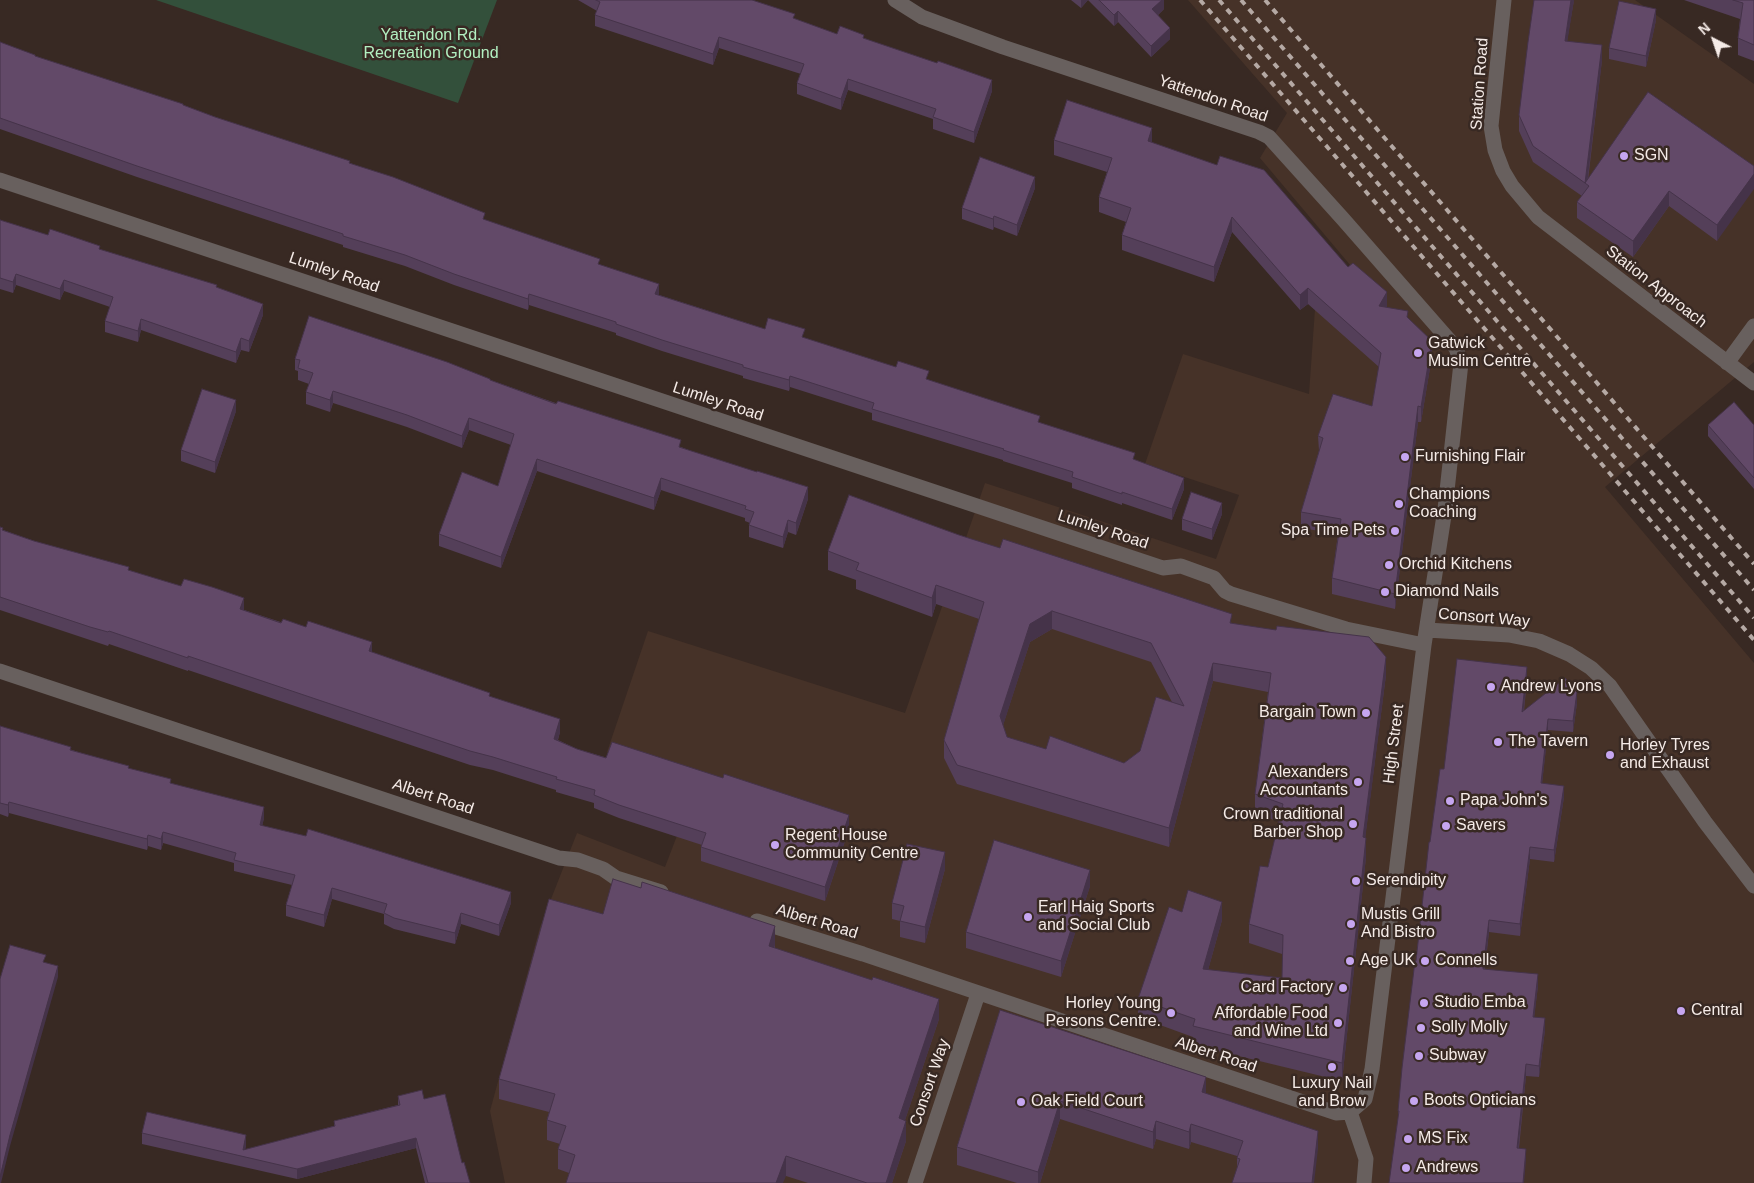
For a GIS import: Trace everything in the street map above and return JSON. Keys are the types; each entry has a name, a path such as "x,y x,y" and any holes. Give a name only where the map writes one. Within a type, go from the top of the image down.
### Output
{"street":[{"name":"Yattendon Road","path":"895,0 922,17 1269,137 1456,348 1461,363 1459,393"},
{"name":"Station Road","path":"1504,0 1491,126 1495,150 1503,171 1512,186 1538,217"},
{"name":"Lumley Road","path":"0,180 1163,568 1181,566 1214,578 1225,591 1346,629 1426,638"},
{"name":"Station Approach","path":"1538,217 1754,383"},
{"path":"1728,363 1754,326"},
{"name":"High Street","path":"1350,1112 1364,1099 1372,1069 1459,393"},
{"name":"Consort Way","path":"1426,638 1509,636 1539,641 1569,654 1591,668 1610,686 1705,822 1753,885"},
{"name":"Albert Road","path":"0,671 559,858 578,860 603,869 616,878 676,896"},
{"name":"Albert Road","path":"741,917 863,954 1336,1113 1350,1112"},
{"name":"Consort Way","path":"915,1183 978,994"},
{"path":"1350,1112 1366,1159 1364,1183"}],"shaded area":[{"path":"1188,0 1635,0 1754,84 1754,362 1605,487 1754,663 1754,1183 505,1183 490,1111 540,927 577,833 665,867 698,781 607,752 648,631 905,713 985,483 1216,559 1239,495 1145,464 1183,354 1309,394 1315,309 1356,272 1260,158 1287,113"}],"green space":[{"name":"Yattendon Rd. Recreation Ground","path":"156,0 497,0 458,103"}],"building":[{"path":"596,0 752,0 795,14 793,18 837,34 840,26 864,35 863,38 992,80 974,132 933,117 936,109 848,79 841,99 797,83 804,64 719,37 713,54 595,15 600,2"},
{"path":"1099,0 1162,0 1152,9 1170,28 1151,46 1118,11 1114,15"},
{"path":"1534,0 1571,0 1565,41 1602,45 1585,183 1533,146 1519,115"},
{"path":"1733,0 1754,0 1754,45 1738,38 1743,3"},
{"path":"1619,1 1656,9 1646,56 1609,48"},
{"path":"0,42 35,56 183,104 215,117 393,177 485,213 483,219 600,259 598,264 659,284 655,294 765,329 768,318 805,329 802,337 896,367 898,361 929,371 926,379 1040,416 1038,422 1135,453 1133,459 1184,478 1172,509 1122,492 1122,494 1072,477 1073,472 872,409 874,403 790,376 789,380 743,367 743,365 662,340 616,324 616,322 529,294 528,299 405,255 343,236 343,234 137,166 0,118"},
{"path":"1648,92 1754,166 1754,174 1717,225 1669,191 1633,241 1577,202 1589,186 1585,183"},
{"path":"1067,100 1152,128 1148,141 1217,165 1220,156 1264,170 1348,267 1353,263 1387,292 1379,306 1408,311 1407,317 1432,341 1421,407 1418,406 1395,594 1332,578 1341,519 1301,512 1323,438 1318,436 1333,394 1372,406 1381,353 1308,288 1300,295 1232,217 1214,267 1122,235 1131,208 1099,197 1112,158 1054,140"},
{"path":"980,157 1035,177 1017,225 994,216 993,219 962,208"},
{"path":"0,220 48,235 50,229 100,246 99,249 217,285 216,287 263,304 249,341 241,338 236,352 141,319 138,331 105,321 113,297 64,280 60,289 16,274 13,282 0,278"},
{"path":"309,316 447,362 556,404 558,401 681,440 679,447 808,487 796,523 788,520 783,537 749,525 754,512 745,509 746,506 661,478 654,498 537,459 501,557 439,534 462,472 498,486 514,434 469,418 462,436 407,415 333,391 330,400 306,392 313,373 298,368 300,360 295,359"},
{"path":"202,389 236,400 215,462 181,450"},
{"path":"1734,402 1754,425 1754,478 1708,425"},
{"path":"1191,492 1222,503 1212,529 1182,519"},
{"path":"849,495 1000,548 1003,539 1232,614 1230,623 1276,630 1277,626 1369,637 1386,657 1363,837 1366,838 1342,1063 1193,1026 1195,1019 1138,999 1169,907 1182,912 1188,890 1222,902 1203,969 1282,978 1283,935 1249,924 1260,866 1268,867 1283,804 1255,794 1271,673 1213,663 1169,828 957,765 944,740 984,602 936,585 932,598 856,570 859,563 828,551","holes":["1052,611 1151,643 1184,706 1156,697 1140,751 1124,763 1050,736 1046,749 1007,737 1000,716 1030,624"]},
{"path":"0,527 3,528 2,530 34,541 129,567 128,570 181,586 184,579 212,587 244,598 240,609 281,623 283,619 306,627 308,621 372,642 369,651 490,693 489,696 560,719 554,739 577,749 606,758 612,742 723,778 724,774 849,815 825,887 701,847 706,833 619,805 594,795 595,790 470,751 188,656 188,658 0,597"},
{"path":"1457,659 1527,667 1522,712 1565,678 1577,692 1573,721 1548,719 1541,783 1564,786 1554,850 1530,847 1520,924 1489,920 1483,969 1538,974 1533,1017 1545,1018 1539,1066 1526,1064 1517,1148 1526,1149 1523,1183 1389,1183 1399,1111 1402,1068 1429,842 1440,769 1444,769"},
{"path":"0,726 71,747 70,750 129,766 128,768 171,779 170,783 264,807 260,825 306,836 308,829 511,892 499,925 461,913 455,933 394,918 384,913 387,904 332,888 324,915 286,905 295,875 234,860 236,853 163,832 161,839 148,835 147,839 9,802 8,805 0,803"},
{"name":"Earl Haig Sports and Social Club","path":"994,840 1090,870 1061,961 966,932"},
{"path":"907,844 945,852 925,927 900,921 904,906 892,903"},
{"path":"613,879 641,888 642,882 775,926 769,946 872,980 873,977 939,999 899,1118 906,1121 886,1183 867,1183 786,1156 776,1183 566,1183 575,1155 558,1149 566,1126 547,1120 555,1094 499,1079 549,899 603,914"},
{"path":"10,945 46,955 43,962 58,966 0,1177 0,979"},
{"path":"1000,1010 1206,1077 1202,1092 1318,1131 1312,1183 1232,1183 1240,1159 1237,1158 1243,1141 1191,1124 1189,1132 1156,1121 1153,1132 1060,1101 1038,1172 957,1147"},
{"path":"422,1090 424,1099 445,1094 462,1163 464,1162 470,1183 428,1183 416,1138 297,1169 142,1133 147,1112 246,1135 243,1150 335,1126 334,1121 400,1105 398,1096"}],"railway":[{"path":"1200,0 1754,640"},
{"path":"1219,0 1754,618"},
{"path":"1241,0 1754,590"},
{"path":"1265,0 1754,564"}],"place":[{"name":"SGN","path":"1624,156"},
{"name":"Gatwick Muslim Centre","path":"1418,353"},
{"name":"Furnishing Flair","path":"1405,457"},
{"name":"Champions Coaching","path":"1399,504"},
{"name":"Spa Time Pets","path":"1395,531"},
{"name":"Orchid Kitchens","path":"1389,565"},
{"name":"Diamond Nails","path":"1385,592"},
{"name":"Andrew Lyons","path":"1491,687"},
{"name":"Bargain Town","path":"1366,713"},
{"name":"The Tavern","path":"1498,742"},
{"name":"Horley Tyres and Exhaust","path":"1610,755"},
{"name":"Alexanders Accountants","path":"1358,782"},
{"name":"Papa John's","path":"1450,801"},
{"name":"Crown traditional Barber Shop","path":"1353,824"},
{"name":"Savers","path":"1446,826"},
{"name":"Regent House Community Centre","path":"775,845"},
{"name":"Serendipity","path":"1356,881"},
{"name":"Earl Haig Sports and Social Club","path":"1028,917"},
{"name":"Mustis Grill And Bistro","path":"1351,924"},
{"name":"Age UK","path":"1350,961"},
{"name":"Connells","path":"1425,961"},
{"name":"Card Factory","path":"1343,988"},
{"name":"Studio Emba","path":"1424,1003"},
{"name":"Central","path":"1681,1011"},
{"name":"Horley Young Persons Centre.","path":"1171,1013"},
{"name":"Affordable Food and Wine Ltd","path":"1338,1023"},
{"name":"Solly Molly","path":"1421,1028"},
{"name":"Subway","path":"1419,1056"},
{"name":"Luxury Nail and Brow","path":"1332,1067"},
{"name":"Boots Opticians","path":"1414,1101"},
{"name":"Oak Field Court","path":"1021,1102"},
{"name":"MS Fix","path":"1408,1139"},
{"name":"Andrews","path":"1406,1168"}]}
